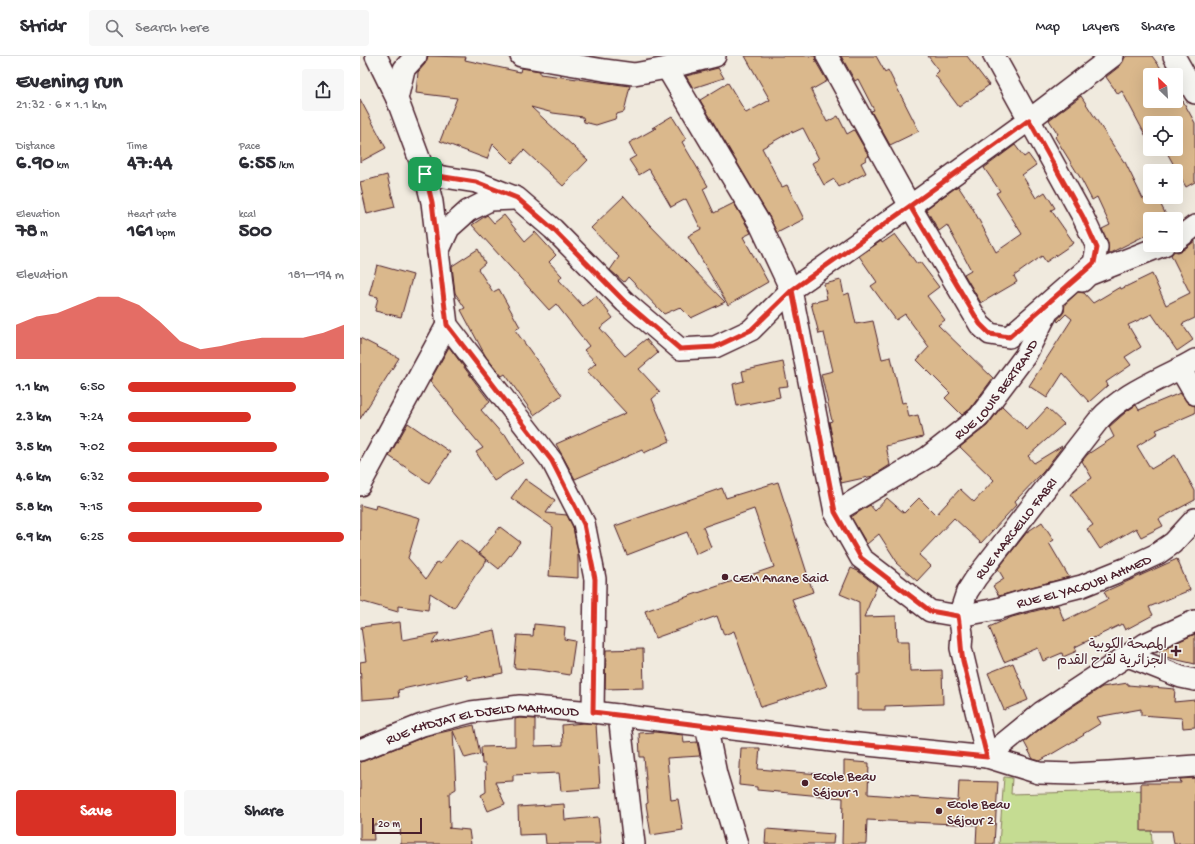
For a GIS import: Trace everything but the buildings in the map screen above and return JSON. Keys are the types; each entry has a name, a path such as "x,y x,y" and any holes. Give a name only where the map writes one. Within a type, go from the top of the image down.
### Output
{"street":[{"path":"376,56 397,99 425,174 432,202 447,325 552,461 584,524 595,579 593,712"},
{"path":"397,99 404,70 416,56"},
{"path":"521,56 634,74 667,68 714,56"},
{"path":"827,56 910,206 980,324 990,334 1009,337 1094,263 1097,248 1083,217 994,56"},
{"path":"425,174 476,182 517,198 553,229 625,302 680,349 715,347 751,330 792,290 1029,120 1113,56"},
{"path":"1174,56 1195,93"},
{"path":"667,68 760,224 792,290 835,512 861,558 930,611 958,616 962,633 961,648 963,661 987,757 1042,712 1145,644 1195,621"},
{"path":"438,253 449,228 468,211 490,200 517,198"},
{"path":"1183,235 1195,226"},
{"name":"RUE LOUIS BERTRAND","path":"835,512 928,457 979,417 1025,356 1048,311 1088,275 1146,252"},
{"path":"360,485 447,325"},
{"path":"1188,364 1195,394"},
{"name":"RUE MARCELLO FABRI","path":"958,616 967,592 976,578 1102,416 1124,397 1188,364"},
{"name":"RUE EL YACOUBI AHMED","path":"958,616 998,609 1082,586 1127,568 1156,554 1173,543 1195,519"},
{"path":"1128,656 1181,677 1195,680"},
{"name":"RUE KHDJAT EL DJELD MAHMOUD","path":"360,750 422,725 471,712 520,706 593,712 848,743 987,757 1039,773 1073,774 1195,766"},
{"path":"619,715 634,844"},
{"path":"706,725 716,774 737,844"}],"green space":[{"path":"1004,777 1012,778 1011,794 1149,790 1152,844 999,844"}],"place":[{"name":"CEM Anane Said","path":"725,577"},
{"name":"المصحة الكوبية الجزائرية لقرح القدم","path":"1176,651"},
{"name":"Ecole Beau Séjour 1","path":"805,783"},
{"name":"Ecole Beau Séjour 2","path":"939,811"}],"route":[{"path":"425,174 432,202 447,325 552,461 584,524 595,579 593,712 848,743 987,757 963,661 961,648 962,633 958,616 930,611 861,558 835,512 792,290 1029,120 1083,217 1097,248 1094,263 1009,337 990,334 980,324 910,206 792,290 751,330 715,347 680,349 625,302 553,229 517,198 476,182 425,174"}]}
